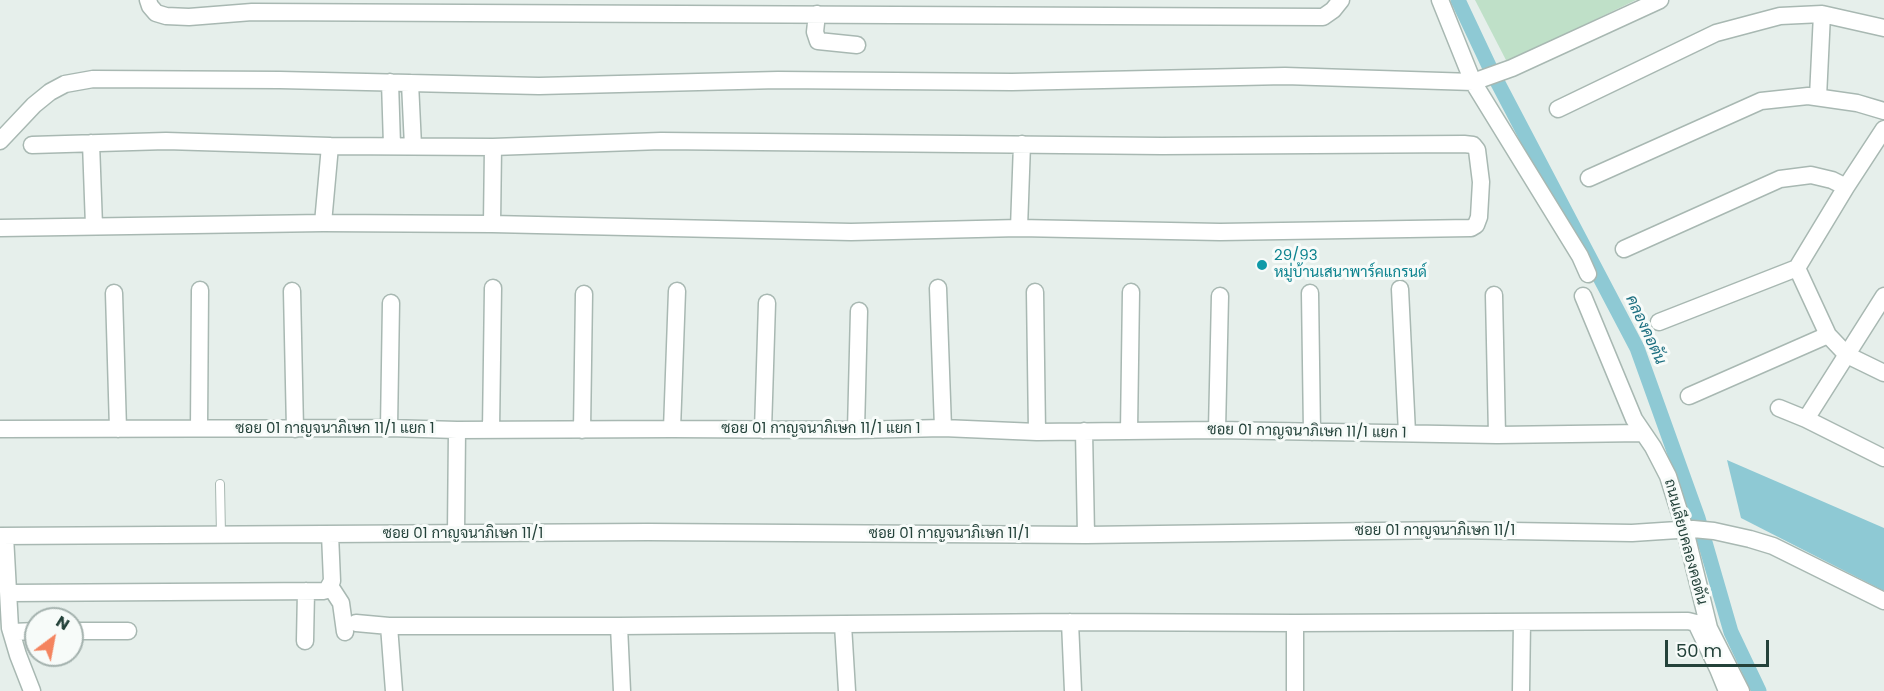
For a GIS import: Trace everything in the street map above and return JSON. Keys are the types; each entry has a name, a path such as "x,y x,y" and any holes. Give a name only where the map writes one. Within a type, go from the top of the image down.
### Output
{"street":[{"path":"148,0 156,13 189,17 252,12 514,15 778,7 817,14 1323,17 1341,0"},
{"path":"1440,0 1477,80 1580,256 1588,274"},
{"path":"0,141 34,105 50,92 65,84 93,79 539,86 778,80 1012,82 1285,76 1477,80 1512,68 1660,0"},
{"path":"817,14 815,32 818,41 857,45"},
{"path":"1818,97 1822,14"},
{"path":"1558,109 1716,33 1780,16 1822,14 1884,28"},
{"path":"390,82 392,146"},
{"path":"410,83 413,146"},
{"path":"1588,178 1761,101 1808,96 1857,103 1884,111"},
{"path":"1659,322 1797,268 1884,129"},
{"path":"0,228 323,223 492,224 851,232 1019,228 1220,232 1472,228 1479,217 1481,182 1478,150 1473,145 1162,146 661,141 493,147 330,146 166,141 32,145"},
{"path":"91,143 94,226"},
{"path":"1019,228 1022,144"},
{"path":"323,223 330,146"},
{"path":"492,224 493,147"},
{"path":"1624,249 1780,179 1811,175 1832,180 1846,187"},
{"path":"1797,268 1828,335 1847,355 1884,373"},
{"path":"491,429 493,288"},
{"path":"938,288 943,428"},
{"path":"1400,289 1407,433"},
{"path":"199,428 200,290"},
{"path":"292,291 296,429"},
{"path":"672,429 678,291"},
{"path":"1035,292 1037,432"},
{"path":"1129,431 1131,292"},
{"path":"114,293 118,429"},
{"path":"1310,293 1312,432"},
{"path":"582,430 584,294"},
{"path":"1494,295 1497,435"},
{"path":"1217,430 1220,296"},
{"name":"ถนนเลียบคลองคอตัน","path":"1583,296 1634,419 1653,447 1668,476 1689,530 1709,628 1741,691"},
{"path":"1806,420 1884,296"},
{"path":"389,428 391,303"},
{"path":"763,430 767,303"},
{"path":"856,430 859,311"},
{"path":"1689,396 1828,335"},
{"path":"1779,408 1884,458"},
{"name":"ซอย 01 กาญจนาภิเษก 11/1 แยก 1","path":"0,429 856,430 943,428 1037,432 1217,430 1497,435 1643,433"},
{"path":"456,533 457,430"},
{"path":"1084,431 1086,535"},
{"name":"ซอย 01 กาญจนาภิเษก 11/1","path":"3,536 456,533 1086,535 1440,530 1632,533 1689,530 1714,531 1773,546 1884,601"},
{"path":"10,593 323,591 330,586 332,581 330,534"},
{"path":"3,536 10,593 7,629 32,691"},
{"path":"330,586 341,603 351,627 1070,622 1693,622 1696,623 1727,691"},
{"path":"305,641 306,591"},
{"path":"1070,622 1074,691"},
{"path":"1521,691 1522,622"},
{"path":"1295,623 1295,691"},
{"path":"843,625 848,691"},
{"path":"389,626 394,691"},
{"path":"620,626 622,691"},
{"path":"7,629 24,631"},
{"path":"84,631 128,631"}],"lane":[{"path":"220,484 221,535"}],"green space":[{"path":"1475,0 1636,0 1507,62"}],"water":[{"path":"1727,460 1884,528 1884,591 1741,518"}],"waterway":[{"name":"คลองคอตัน","path":"1458,0 1490,68 1637,348 1698,518 1731,632 1759,691"}],"place":[{"name":"29/93 หมู่บ้านเสนาพาร์คแกรนด์","path":"1262,265"}]}
